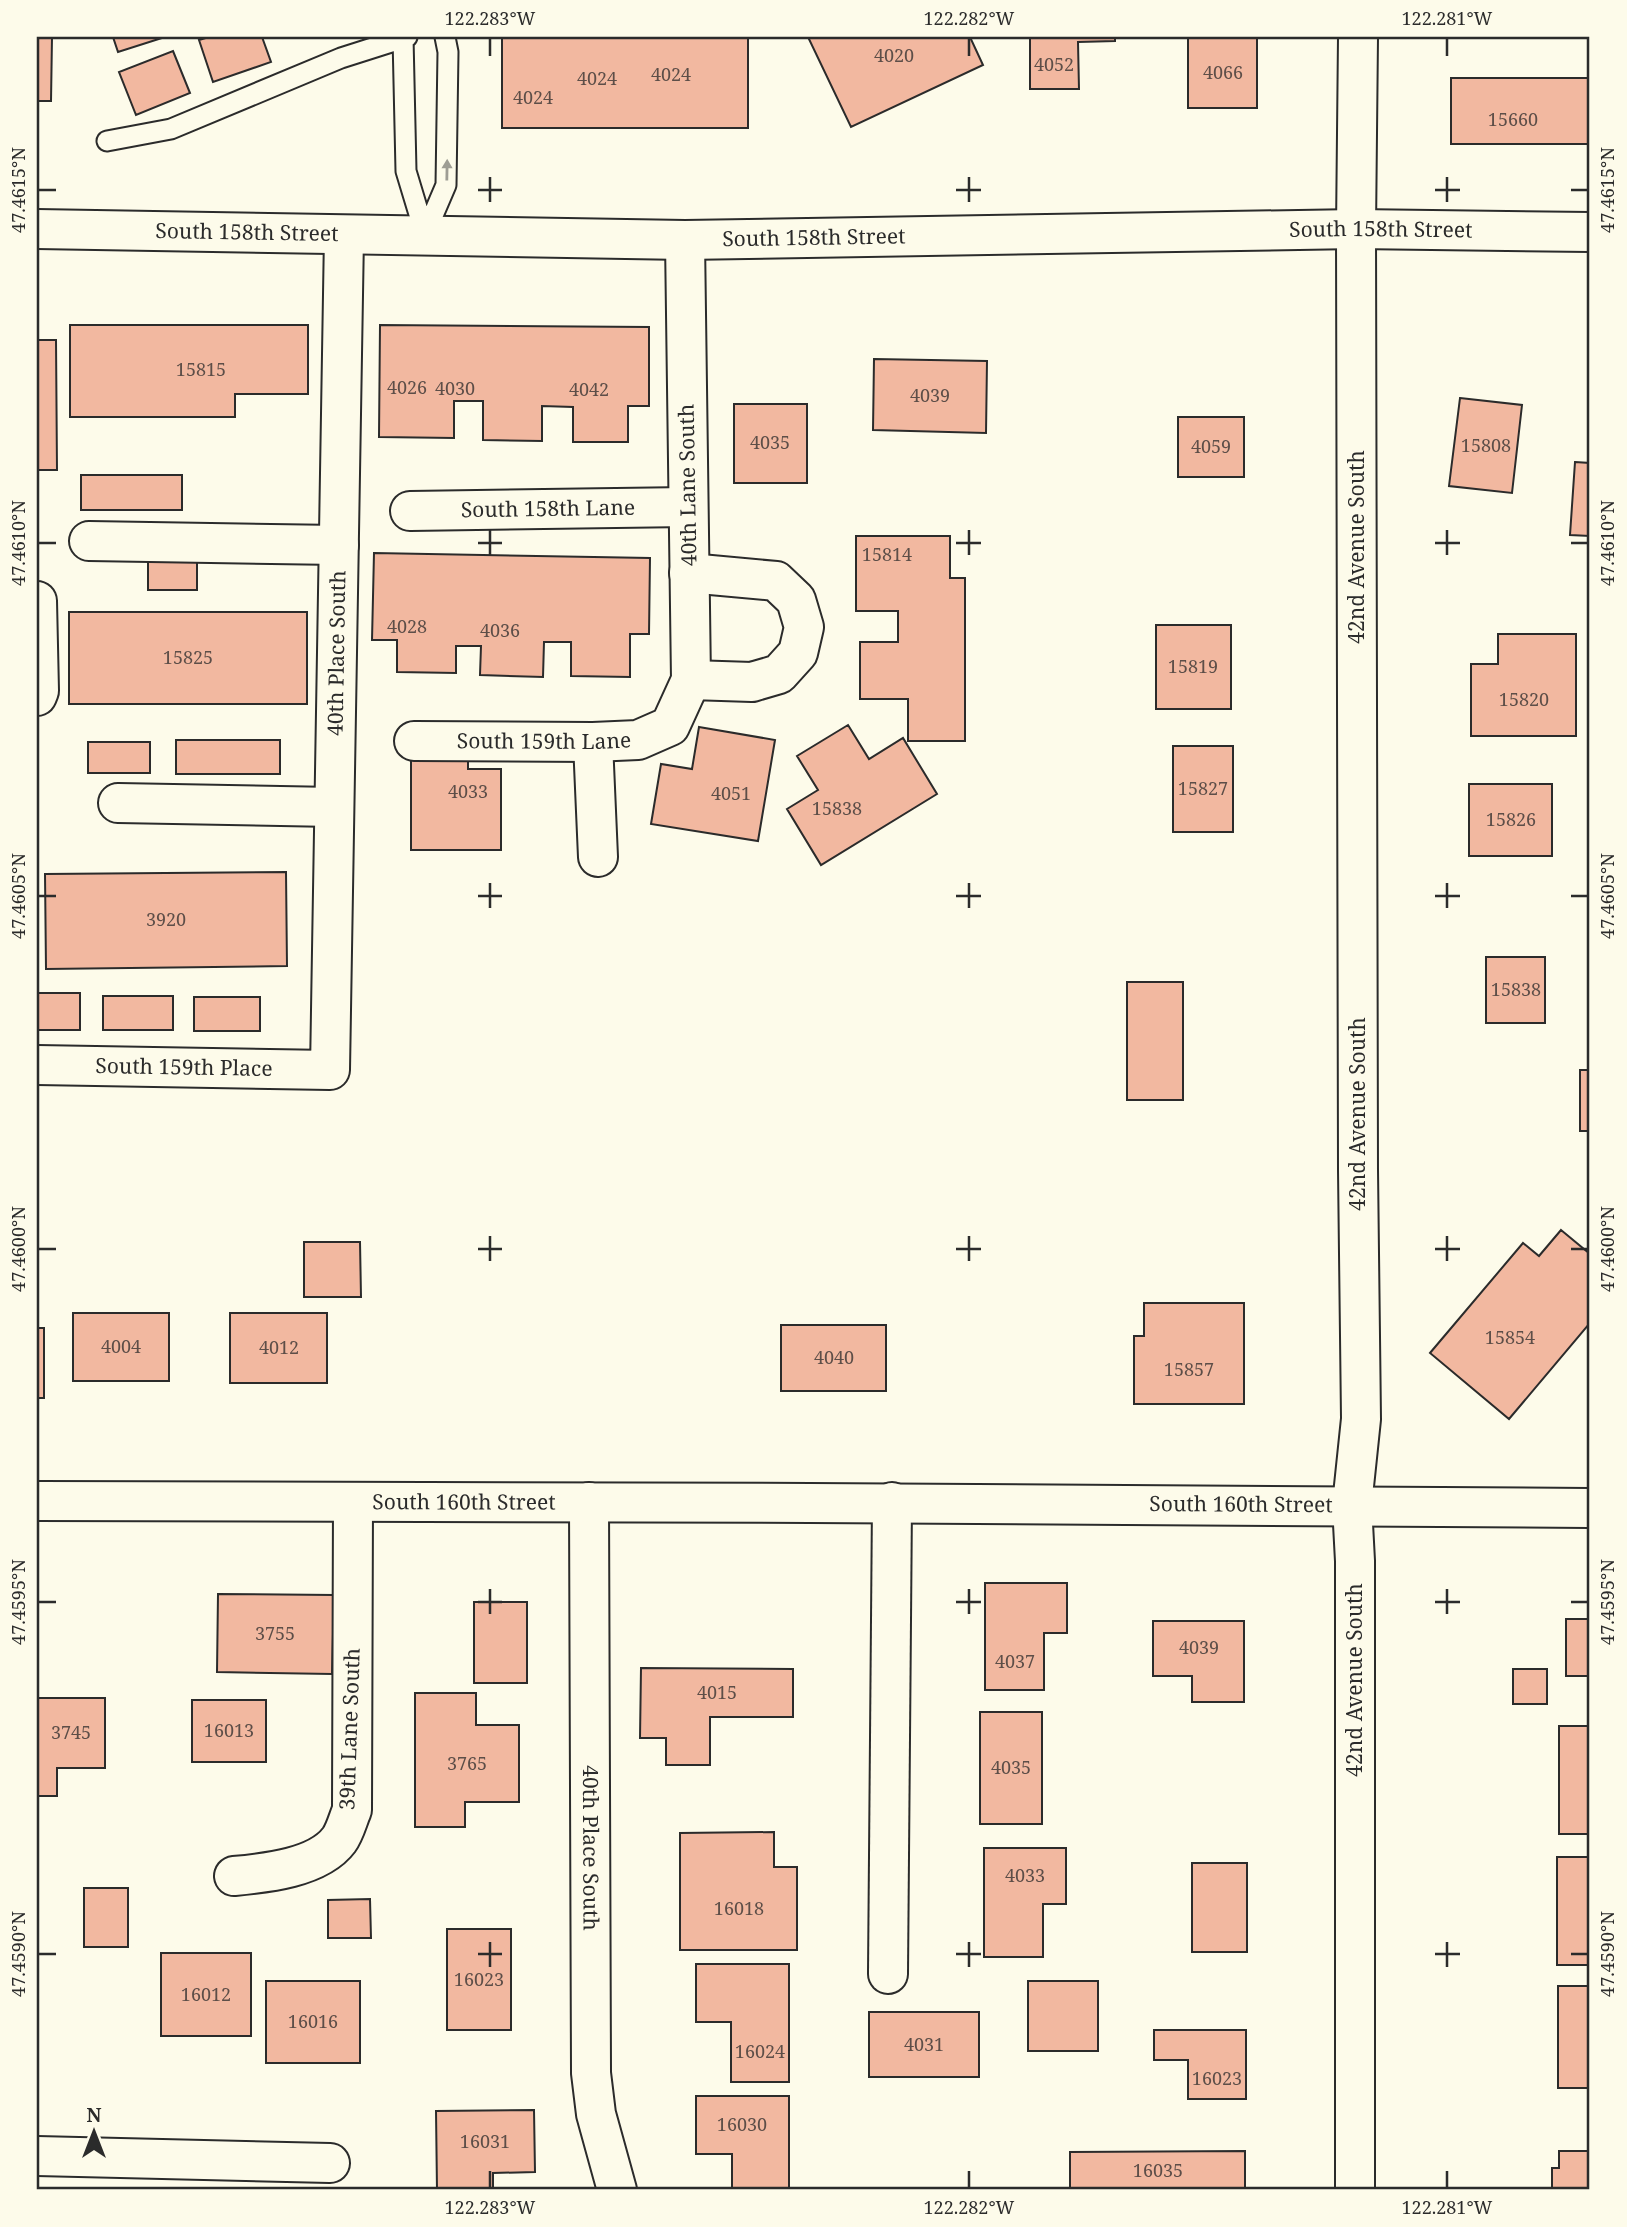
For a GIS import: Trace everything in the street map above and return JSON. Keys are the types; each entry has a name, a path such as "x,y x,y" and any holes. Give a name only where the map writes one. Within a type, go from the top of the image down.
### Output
{"street":[{"name":"42nd Avenue South","path":"1355,2190 1355,1561 1352,1505 1361,1419 1358,1170 1358,37"},
{"name":"South 158th Street","path":"37,229 685,240 1356,229 1590,232"},
{"name":"40th Place South","path":"330,1070 344,235"},
{"name":"40th Lane South","path":"670,726 691,680 685,240"},
{"name":"South 158th Lane","path":"410,511 688,507"},
{"path":"89,541 339,545"},
{"path":"689,573 776,581 796,600 804,627 798,653 779,674 752,682 691,680"},
{"path":"37,601 37,696"},
{"name":"South 159th Lane","path":"414,741 638,740 670,726"},
{"path":"593,742 598,857"},
{"path":"118,803 334,807"},
{"name":"South 159th Place","path":"37,1065 330,1070"},
{"name":"South 160th Street","path":"37,1501 892,1502 1590,1508"},
{"name":"40th Place South","path":"589,1502 591,2073 596,2114 617,2190"},
{"path":"888,1973 892,1502"},
{"name":"39th Lane South","path":"234,1876 280,1871 316,1858 339,1840 352,1810 354,1503"},
{"path":"37,2156 331,2163"}],"lane":[{"path":"107,141 171,129 341,58 404,37 406,171 425,234"},
{"path":"425,234 446,185 448,52 445,37"}],"building":[{"path":"37,37 52,37 51,101 37,101"},
{"path":"113,37 165,37 118,52"},
{"path":"209,37 262,37 271,62 213,82 199,40"},
{"path":"502,37 748,37 748,128 502,128"},
{"path":"808,37 970,37 983,65 851,127"},
{"path":"1030,37 1115,37 1115,41 1078,42 1079,89 1030,89"},
{"path":"1188,37 1257,37 1257,108 1188,108"},
{"path":"173,51 190,93 136,115 119,72"},
{"path":"1451,78 1590,78 1590,144 1451,144"},
{"path":"70,325 308,325 308,394 235,394 235,417 70,417"},
{"path":"380,325 649,327 649,406 628,406 628,442 573,442 573,407 542,406 542,441 483,440 483,401 454,401 454,438 379,437"},
{"path":"37,340 56,340 57,470 37,470"},
{"path":"874,359 987,361 986,433 873,430"},
{"path":"1460,398 1522,405 1512,493 1449,486"},
{"path":"734,404 807,404 807,483 734,483"},
{"path":"1178,417 1244,417 1244,477 1178,477"},
{"path":"1575,462 1590,463 1590,536 1570,535"},
{"path":"81,475 182,475 182,510 81,510"},
{"path":"856,536 950,536 950,578 965,578 965,741 908,741 908,699 860,699 860,642 898,642 898,611 856,611"},
{"path":"374,553 650,558 649,634 630,634 630,677 571,676 571,642 544,642 543,677 480,675 481,646 456,646 456,673 397,672 397,640 372,640"},
{"path":"148,558 197,558 197,590 148,590"},
{"path":"69,612 307,612 307,704 69,704"},
{"path":"1156,625 1231,625 1231,709 1156,709"},
{"path":"1498,634 1576,634 1576,736 1471,736 1471,664 1498,664"},
{"path":"848,725 869,759 903,738 937,794 821,865 787,809 818,790 797,756"},
{"path":"699,727 775,740 758,841 651,824 661,764 692,769"},
{"path":"176,740 280,740 280,774 176,774"},
{"path":"88,742 150,742 150,773 88,773"},
{"path":"1173,746 1233,746 1233,832 1173,832"},
{"path":"411,747 468,747 468,769 501,769 501,850 411,850"},
{"path":"1469,784 1552,784 1552,856 1469,856"},
{"path":"286,872 287,966 46,969 45,874"},
{"path":"1486,957 1545,957 1545,1023 1486,1023"},
{"path":"1127,982 1183,982 1183,1100 1127,1100"},
{"path":"37,993 80,993 80,1030 37,1030"},
{"path":"103,996 173,996 173,1030 103,1030"},
{"path":"194,997 260,997 260,1031 194,1031"},
{"path":"1580,1070 1590,1070 1590,1131 1580,1131"},
{"path":"1561,1230 1590,1254 1590,1323 1509,1419 1430,1353 1523,1243 1539,1256"},
{"path":"304,1242 360,1242 361,1297 304,1297"},
{"path":"1144,1303 1244,1303 1244,1404 1134,1404 1134,1336 1144,1336"},
{"path":"73,1313 169,1313 169,1381 73,1381"},
{"path":"230,1313 327,1313 327,1383 230,1383"},
{"path":"781,1325 886,1325 886,1391 781,1391"},
{"path":"37,1328 44,1328 44,1398 37,1398"},
{"path":"985,1583 1067,1583 1067,1633 1044,1633 1044,1690 985,1690"},
{"path":"218,1594 334,1595 332,1674 217,1672"},
{"path":"474,1602 527,1602 527,1683 474,1683"},
{"path":"1566,1619 1590,1619 1590,1676 1566,1676"},
{"path":"1153,1621 1244,1621 1244,1702 1192,1702 1192,1676 1153,1676"},
{"path":"641,1668 793,1669 793,1717 710,1717 710,1765 666,1765 666,1738 640,1738"},
{"path":"1513,1669 1547,1669 1547,1704 1513,1704"},
{"path":"415,1693 476,1693 476,1725 519,1725 519,1802 465,1802 465,1827 415,1827"},
{"path":"37,1698 105,1698 105,1768 57,1768 57,1796 37,1796"},
{"path":"192,1700 266,1700 266,1762 192,1762"},
{"path":"980,1712 1042,1712 1042,1824 980,1824"},
{"path":"1559,1726 1590,1726 1590,1834 1559,1834"},
{"path":"774,1832 774,1867 797,1867 797,1950 680,1950 680,1833"},
{"path":"984,1848 1066,1848 1066,1904 1043,1904 1043,1957 984,1957"},
{"path":"1557,1857 1590,1857 1590,1965 1557,1965"},
{"path":"1192,1863 1247,1863 1247,1952 1192,1952"},
{"path":"84,1888 128,1888 128,1947 84,1947"},
{"path":"370,1899 371,1938 328,1938 328,1900"},
{"path":"447,1929 511,1929 511,2030 447,2030"},
{"path":"161,1953 251,1953 251,2036 161,2036"},
{"path":"696,1964 789,1964 789,2082 731,2082 731,2022 696,2022"},
{"path":"266,1981 360,1981 360,2063 266,2063"},
{"path":"1028,1981 1098,1981 1098,2051 1028,2051"},
{"path":"1558,1986 1590,1986 1590,2088 1558,2088"},
{"path":"869,2012 979,2012 979,2077 869,2077"},
{"path":"1154,2030 1246,2030 1246,2099 1188,2099 1188,2060 1154,2060"},
{"path":"696,2096 789,2096 789,2190 732,2190 732,2154 696,2154"},
{"path":"534,2110 535,2172 493,2173 493,2190 437,2190 436,2111"},
{"path":"1245,2151 1245,2190 1070,2190 1070,2152"},
{"path":"1559,2151 1590,2151 1590,2190 1552,2190 1552,2168 1559,2168"}]}
